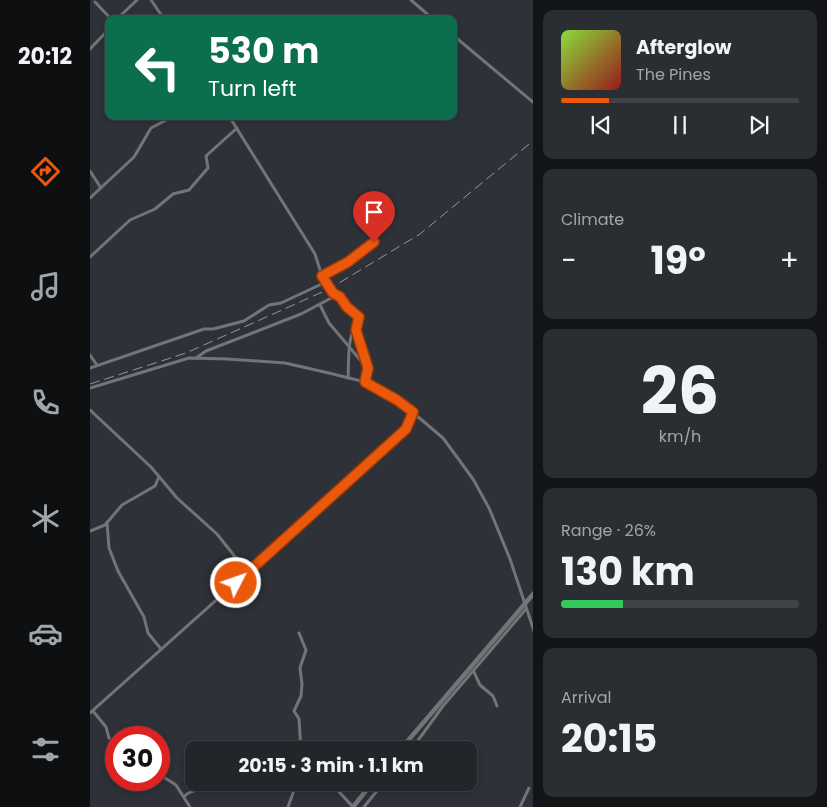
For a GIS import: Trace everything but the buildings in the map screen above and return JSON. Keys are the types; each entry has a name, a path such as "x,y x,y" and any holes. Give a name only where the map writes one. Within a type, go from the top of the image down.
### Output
{"street":[{"path":"122,15 137,0"},
{"path":"151,0 161,15"},
{"path":"411,0 428,15"},
{"path":"94,2 107,15"},
{"path":"90,49 105,33"},
{"path":"457,39 533,104"},
{"path":"90,198 134,157 151,128 166,120"},
{"path":"232,120 318,259 322,276 337,295 359,317 357,336 367,364 365,382"},
{"path":"90,257 130,220 155,210 173,194 189,190 208,168 206,156 237,128"},
{"path":"90,171 102,188"},
{"path":"322,276 348,262 374,242 373,231"},
{"path":"90,368 204,329 212,329 244,321 269,305 281,303 326,282"},
{"path":"196,358 206,350 320,305 337,295"},
{"path":"320,305 329,324 362,362 367,364"},
{"path":"348,378 351,334 357,326"},
{"path":"90,355 97,366"},
{"path":"90,388 177,361 196,358 285,363 365,382 397,400 443,438 473,479 497,528 533,630"},
{"path":"90,410 151,467 182,502 229,546 248,573"},
{"path":"105,726 91,712 404,432 413,412"},
{"path":"90,531 107,522 122,504 155,486 159,477"},
{"path":"107,522 109,549 144,617 148,633 161,649"},
{"path":"418,741 533,593"},
{"path":"408,741 527,609"},
{"path":"299,633 306,650 300,668 302,684 300,696 294,711 299,719 300,741"},
{"path":"472,670 480,685 492,696 497,706"},
{"path":"170,781 176,785 190,807"},
{"path":"520,807 528,788"},
{"path":"184,797 189,792 195,791"},
{"path":"288,807 294,791"},
{"path":"338,791 353,807 365,791"},
{"path":"364,807 377,791"}],"railway":[{"path":"90,384 186,353 329,289 420,234 533,141"}],"route":[{"path":"236,583 401,435 406,429 413,412 407,406 365,382 368,368 357,336 356,330 359,317 347,307 337,294 329,289 322,276 348,262 374,242"}]}
